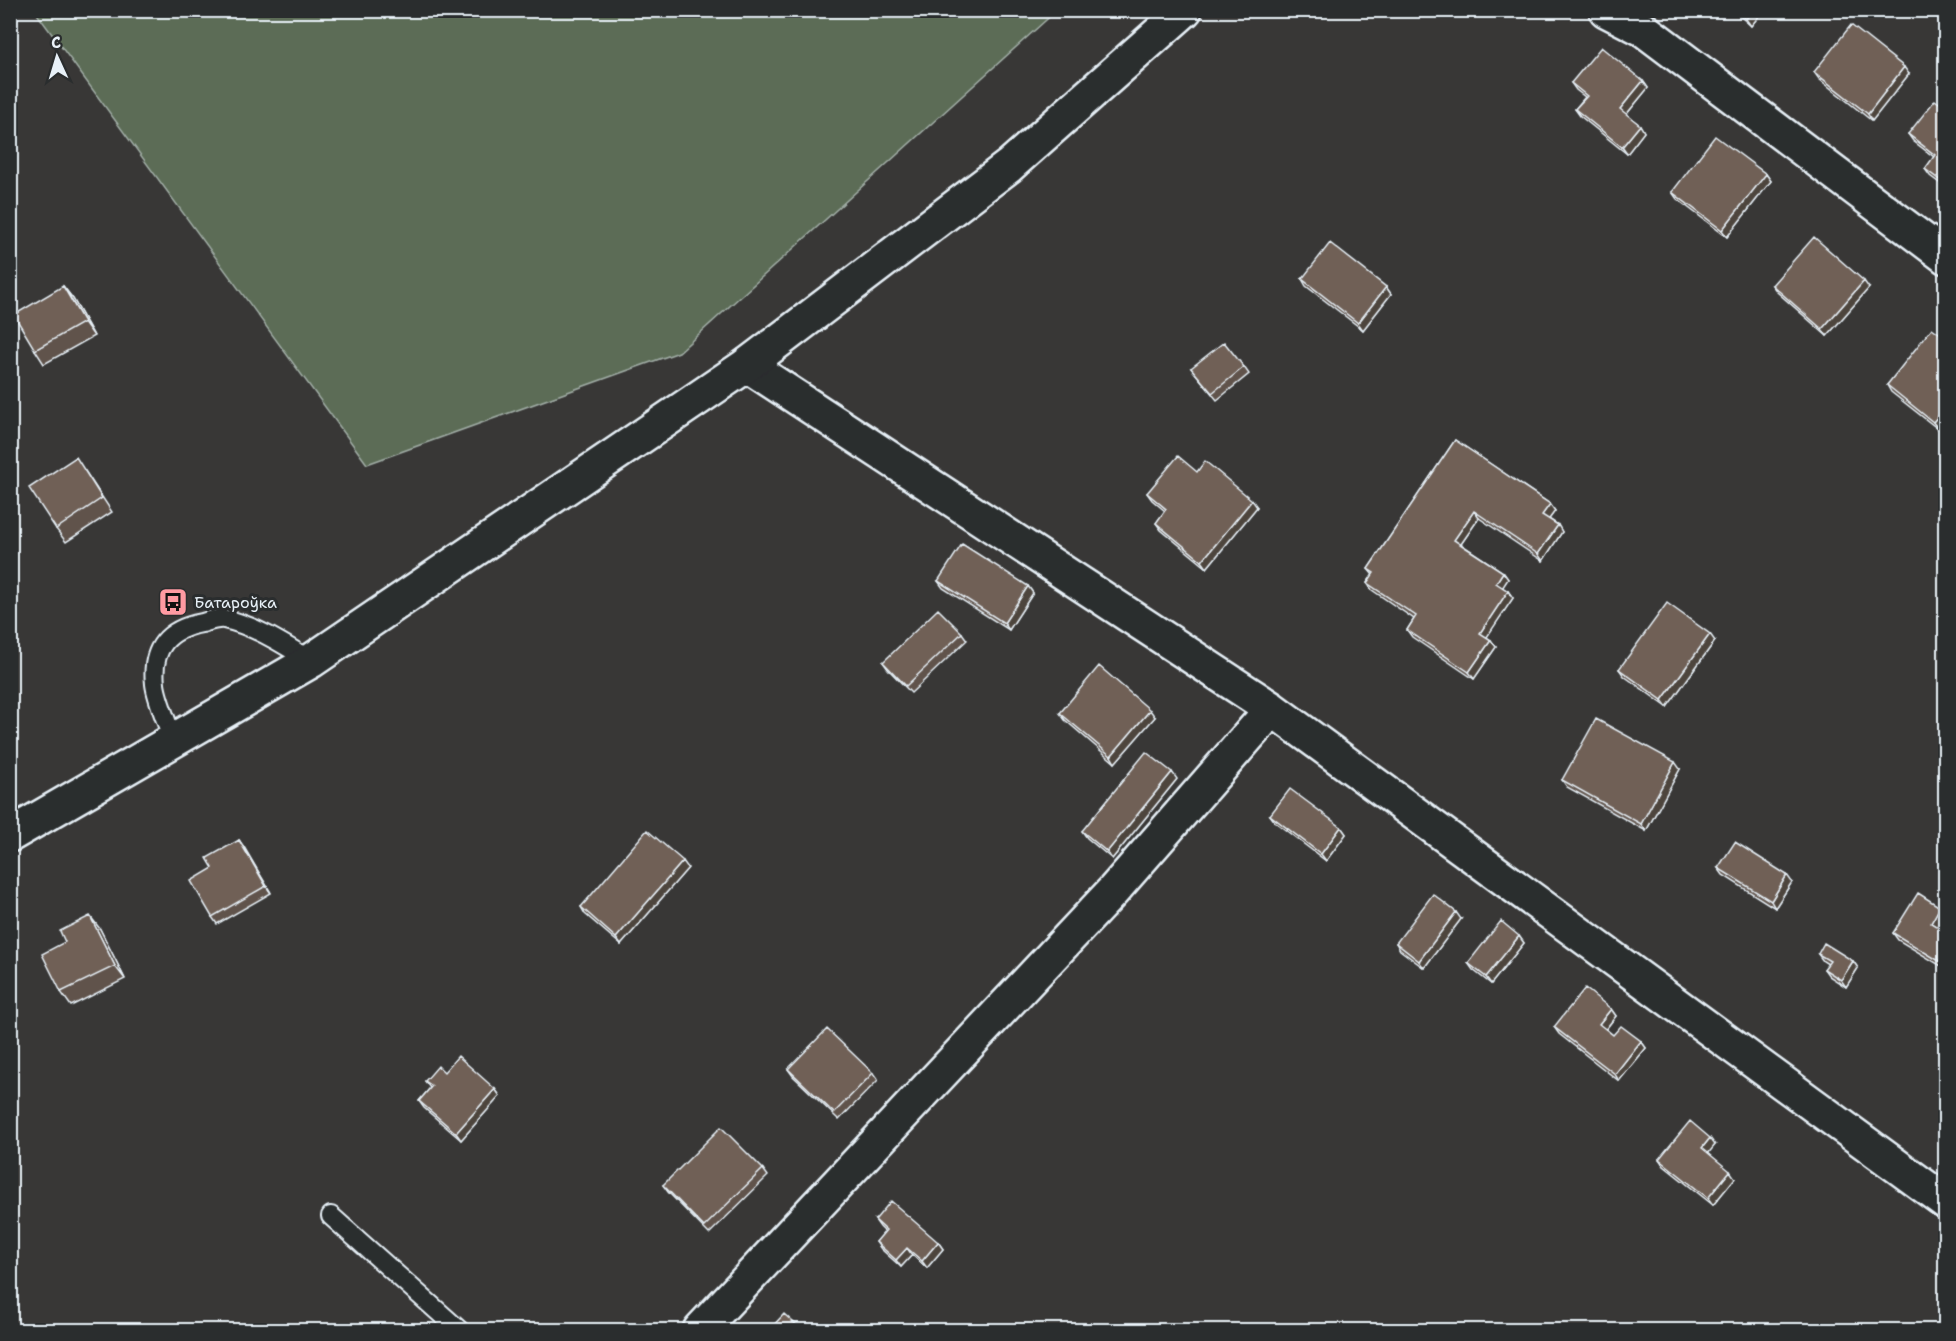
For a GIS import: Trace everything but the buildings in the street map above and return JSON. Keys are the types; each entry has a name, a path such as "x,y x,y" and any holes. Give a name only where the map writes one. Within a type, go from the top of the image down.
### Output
{"street":[{"path":"10,836 311,661 747,365 1009,166 1185,10"},
{"path":"1606,10 1643,29 1946,257"},
{"path":"747,365 1272,709 1946,1202"},
{"path":"700,1330 1113,891 1272,709"}],"lane":[{"path":"173,741 155,684 156,655 164,641 171,635 190,625 222,618 266,634 311,661"},
{"path":"331,1216 459,1330"}],"green space":[{"path":"35,11 1056,11 679,352 367,464"}],"place":[{"name":"Батароўка","path":"173,602"}]}
